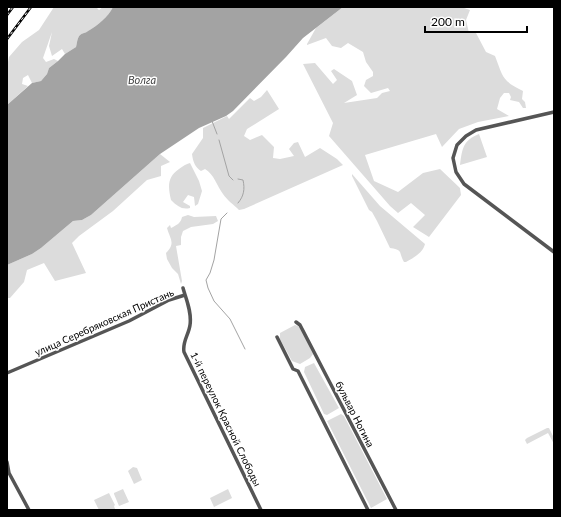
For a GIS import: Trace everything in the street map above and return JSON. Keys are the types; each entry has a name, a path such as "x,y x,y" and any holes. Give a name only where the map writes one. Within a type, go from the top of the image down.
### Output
{"street":[{"path":"554,112 476,130 462,139 454,153 453,160 455,170 464,184 554,252"},
{"name":"1-й переулок Красной Слободы","path":"183,288 190,321 183,344 184,352 261,510"},
{"name":"улица Серебряковская Пристань","path":"7,373 129,321 169,300 185,295"},
{"name":"бульвар Ногина","path":"296,322 300,325 396,510"},
{"path":"277,337 293,368 298,371 368,510"},
{"path":"7,462 9,473 29,510"}],"shaded area":[{"path":"54,7 96,7 99,10 103,7 113,7 106,17 99,23 87,32 80,35 76,47 65,54 62,49 52,56 49,46 52,32 43,58 46,62 54,59 58,61 49,68 47,74 41,81 32,83 28,75 23,78 22,84 28,86 7,105 7,67 9,57 22,42 39,30"},
{"path":"343,7 461,7 470,10 466,20 469,33 476,33 486,52 495,56 504,78 523,91 522,99 525,102 526,108 523,108 519,102 510,100 511,97 509,93 504,93 500,98 497,109 509,116 478,122 459,129 442,147 436,134 365,155 374,181 398,192 423,173 440,169 460,188 461,195 429,237 413,227 425,215 411,203 398,213 390,206 329,136 333,123 303,64 315,63 333,84 337,80 331,71 334,69 352,81 357,95 344,103 377,98 382,93 390,91 388,88 371,93 364,86 366,80 373,76 373,72 366,62 363,52 348,43 341,48 332,46 326,38 307,45 316,28"},
{"path":"267,90 279,109 247,129 244,136 250,140 262,135 274,147 273,158 280,159 294,156 289,149 294,143 298,142 305,157 320,148 337,159 343,165 239,210 221,191 208,171 205,169 201,171 197,168 192,154 203,138 203,128 227,116 229,119 250,98 254,101 261,97"},
{"path":"479,134 487,157 460,165 466,142"},
{"path":"160,154 170,162 161,166 161,176 147,180 113,211 79,236 72,243 86,273 55,281 44,263 27,270 24,282 10,298 7,298 7,265 32,254 41,248 73,221 82,220 91,215"},
{"path":"190,163 202,191 198,204 195,206 194,197 188,195 183,202 190,206 190,208 182,208 171,200 169,183 175,172"},
{"path":"352,174 380,206 425,244 417,255 404,262 399,251 390,248 377,221 372,212 369,210"},
{"path":"188,215 194,217 216,216 218,221 213,224 191,227 183,231 181,245 176,246 182,281 181,284 178,274 172,268 167,259 166,253 172,244 167,228 170,225 171,228 177,225 181,221 182,217"},
{"path":"295,325 300,327 313,354 310,358 300,364 292,361 280,339 280,333"},
{"path":"314,363 339,408 327,415 324,414 304,372 305,367"},
{"path":"341,414 344,416 387,499 371,508 327,421"},
{"path":"549,428 554,438 554,444 548,433 527,444 525,440 527,438"},
{"path":"133,467 137,468 142,480 134,484 128,471"},
{"path":"123,489 129,502 119,506 114,493"},
{"path":"228,489 232,498 214,507 210,498"},
{"path":"109,493 115,505 115,509 99,510 94,500"}],"water":[{"name":"Волга","path":"113,7 343,7 303,38 233,111 226,116 199,128 160,154 91,215 82,220 73,221 32,254 7,265 7,105 32,83 41,81 47,74 49,68 65,54 76,47 80,35 87,32 99,23 106,17"}],"waterway":[{"path":"212,121 217,134"},
{"path":"219,140 229,176 233,180"},
{"path":"238,179 243,180 244,192 238,203"},
{"path":"227,213 221,219 214,260 206,280 214,301 230,319 245,349"}],"railway":[{"path":"7,15 13,7"},
{"path":"7,39 31,7"}]}
